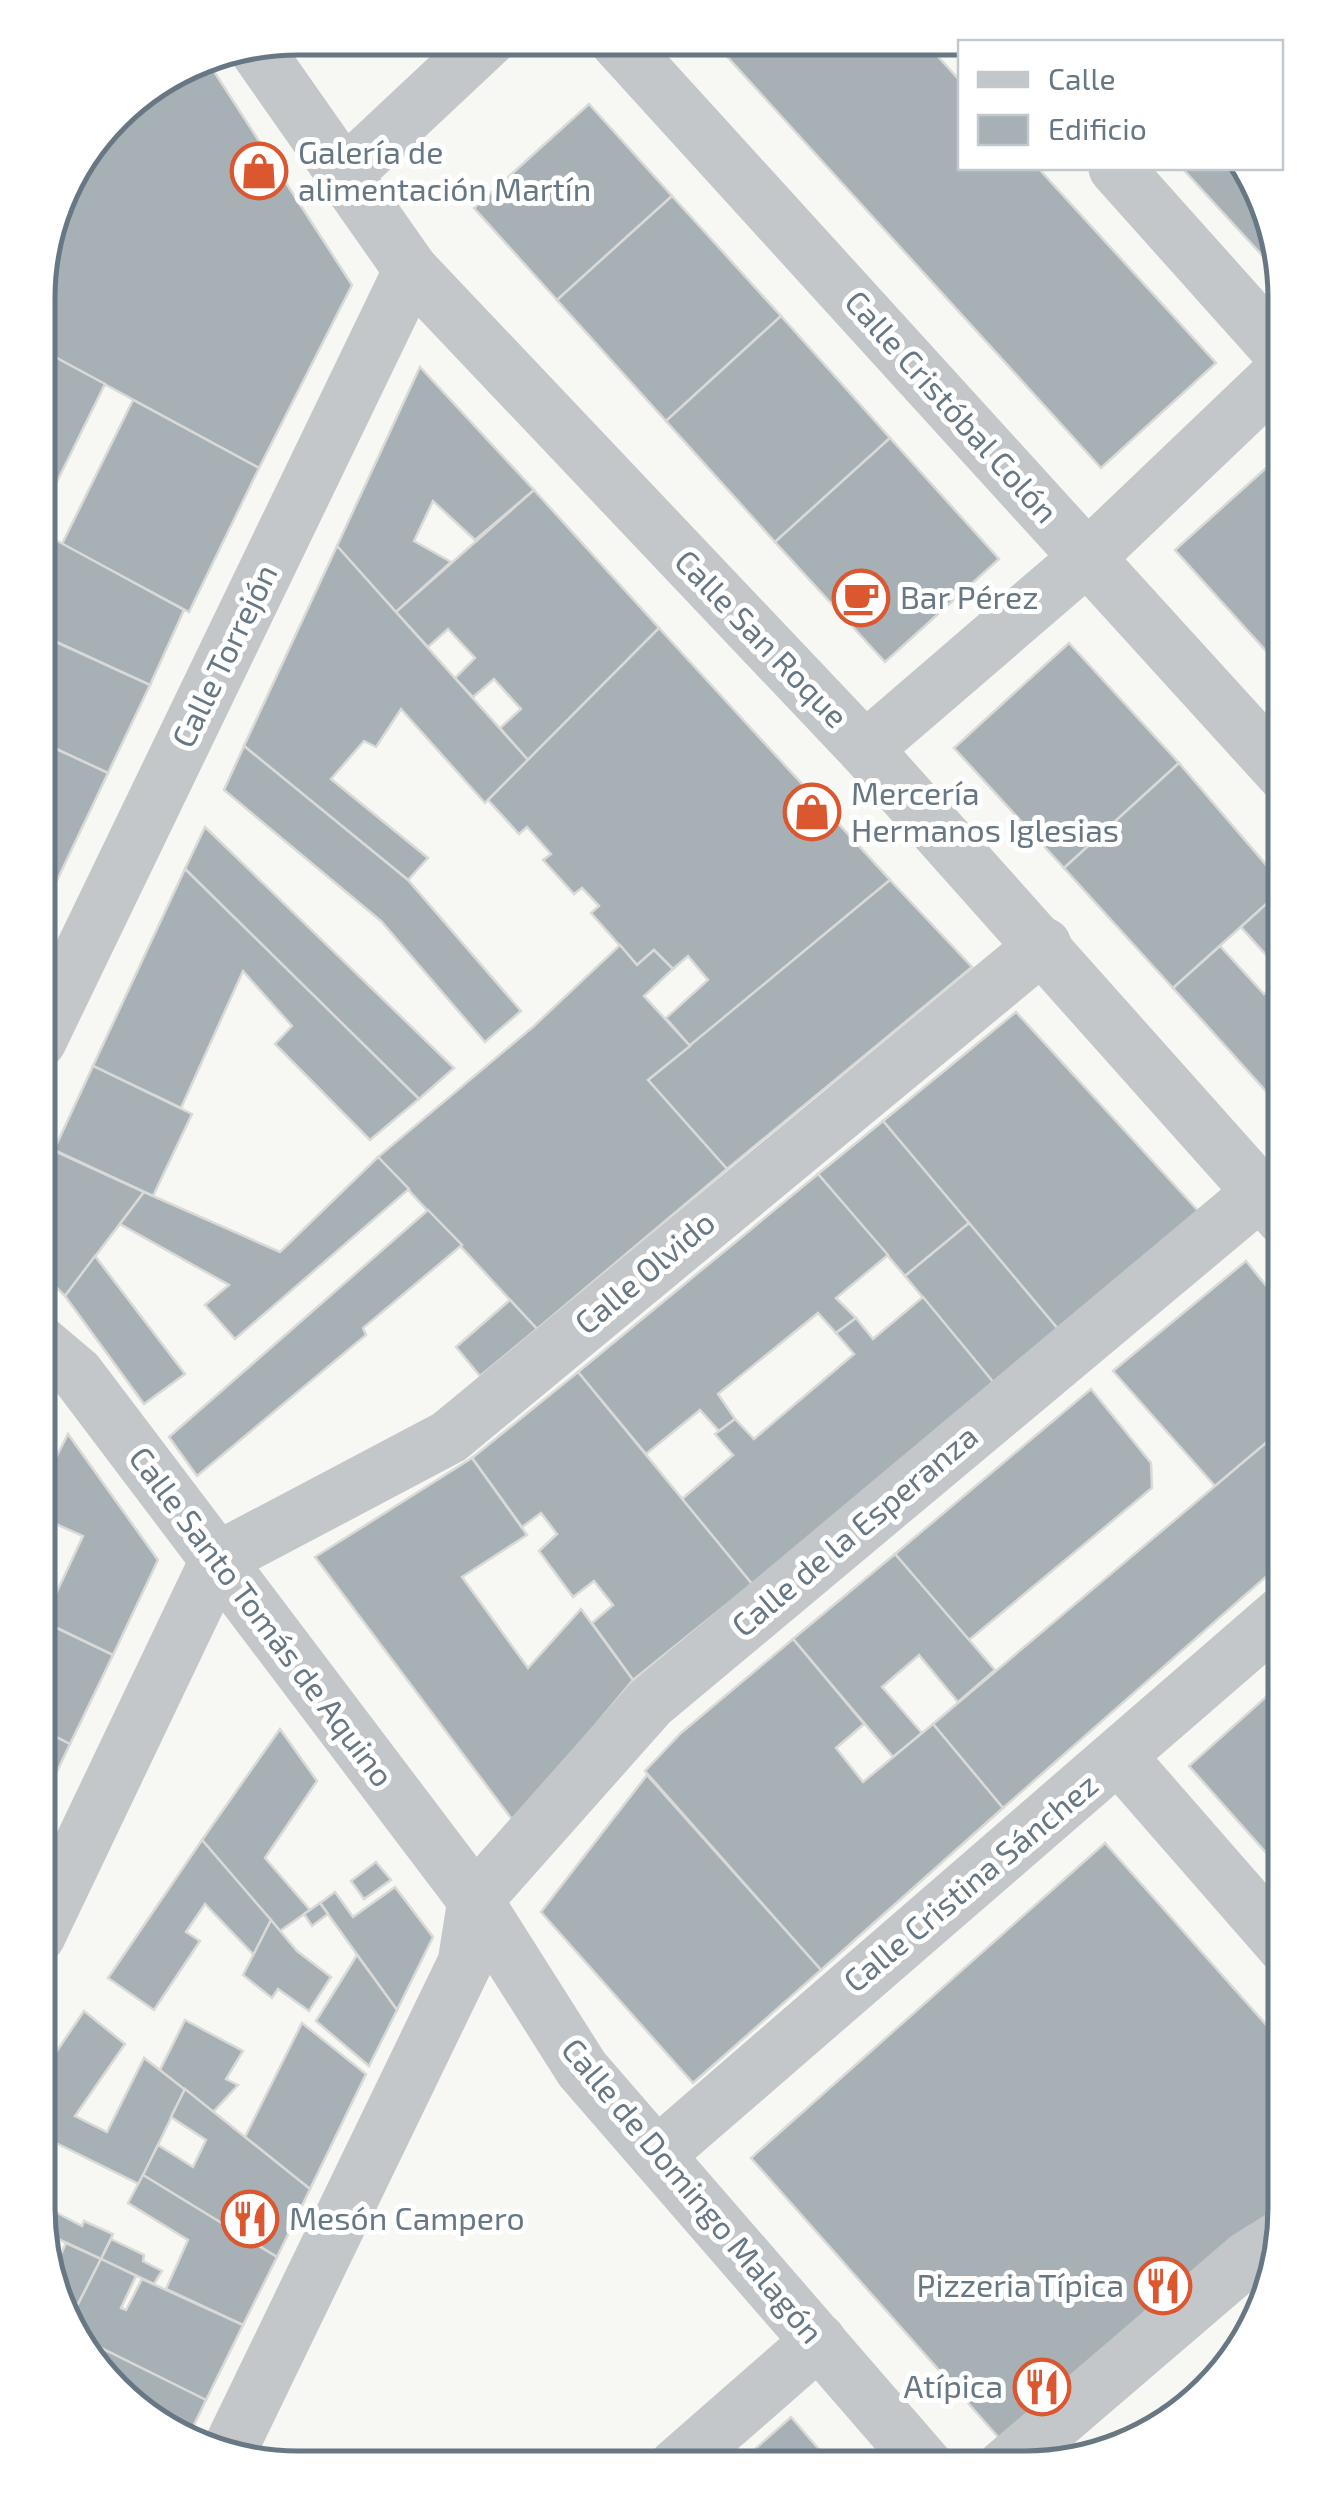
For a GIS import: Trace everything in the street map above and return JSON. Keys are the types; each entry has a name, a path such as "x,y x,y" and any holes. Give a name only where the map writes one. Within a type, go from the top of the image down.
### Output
{"street":[{"path":"344,176 470,56"},
{"name":"Calle Cristóbal Colón","path":"630,56 1268,756"},
{"name":"Calle San Roque","path":"263,58 411,270 865,749 1268,1198"},
{"path":"1118,170 1268,336"},
{"name":"Calle Torrejón","path":"55,1008 411,270"},
{"path":"865,749 1087,558 1268,387"},
{"name":"Calle Olvido","path":"218,1559 449,1437 1044,945"},
{"name":"Calle de la Esperanza","path":"475,1900 650,1704 1268,1210"},
{"name":"Calle Santo Tomás de Aquino","path":"55,1356 76,1374 475,1900"},
{"path":"55,1900 218,1559"},
{"name":"Calle Cristina Sánchez","path":"656,2155 1267,1627"},
{"path":"1120,1758 1267,1927"},
{"path":"233,2442 465,1963 475,1900"},
{"name":"Calle de Domingo Malagón","path":"475,1900 582,2069 913,2451"},
{"path":"1023,2451 1264,2248"},
{"path":"694,2451 819,2341"}],"building":[{"path":"726,55 937,55 958,79 958,170 1040,170 1216,363 1101,468"},
{"path":"213,70 352,285 259,468 55,357 57,266 73,205 88,176 105,150 138,115 176,88"},
{"path":"589,104 672,196 557,300 474,208"},
{"path":"1184,170 1231,170 1255,220 1264,258"},
{"path":"672,196 781,316 666,421 557,300"},
{"path":"781,316 890,438 775,542 666,421"},
{"path":"55,357 105,384 55,486"},
{"path":"420,367 534,490 475,540 433,501 414,541 451,562 396,612 337,546"},
{"path":"133,400 259,468 189,612 62,544"},
{"path":"890,438 999,559 885,662 775,542"},
{"path":"1268,466 1268,653 1175,550"},
{"path":"534,490 659,628 528,760 500,728 521,709 494,679 473,697 455,678 475,658 448,629 428,647 396,612"},
{"path":"55,540 184,610 150,685 55,641"},
{"path":"337,546 528,760 485,803 401,709 376,747 364,741 331,779 428,858 408,880 244,746"},
{"path":"659,628 890,880 690,1046 666,1018 708,980 688,956 673,969 654,950 637,965 591,913 599,906 582,888 574,894 543,860 551,854 527,827 519,834 488,800"},
{"path":"1069,643 1179,763 1064,868 954,748"},
{"path":"55,644 150,685 108,773 55,748"},
{"path":"244,746 408,880 521,1011 485,1042 381,921 224,790"},
{"path":"55,748 108,773 55,884"},
{"path":"1179,763 1268,867 1268,903 1173,988 1064,868"},
{"path":"205,827 454,1068 419,1099 185,869"},
{"path":"185,869 419,1099 370,1140 275,1044 292,1026 243,971 181,1108 93,1066"},
{"path":"890,880 972,967 727,1169 648,1080"},
{"path":"1268,903 1268,957 1241,927"},
{"path":"620,945 637,965 654,950 673,969 644,996 690,1046 648,1080 727,1169 537,1329 378,1157 534,1026"},
{"path":"1220,946 1264,994 1268,991 1268,1093 1173,988"},
{"path":"1016,1012 1200,1213 1058,1329 883,1121"},
{"path":"93,1066 192,1114 153,1196 55,1148"},
{"path":"883,1121 969,1223 905,1276 818,1174"},
{"path":"55,1151 144,1192 65,1296 55,1286"},
{"path":"378,1157 409,1189 235,1339 205,1305 229,1285 120,1224 144,1192 280,1252"},
{"path":"818,1174 888,1255 836,1298 856,1318 836,1333 818,1313 718,1394 735,1419 719,1431 700,1410 646,1454 578,1372"},
{"path":"428,1210 462,1245 363,1328 366,1335 197,1476 169,1437"},
{"path":"969,1223 1058,1329 994,1383 905,1276"},
{"path":"95,1256 185,1374 144,1404 65,1296"},
{"path":"1246,1261 1267,1287 1267,1442 1215,1486 1113,1371"},
{"path":"923,1297 994,1383 752,1584 682,1499 733,1455 715,1434 735,1419 754,1439 854,1354 836,1333 856,1318 873,1339"},
{"path":"510,1300 537,1329 480,1376 456,1347"},
{"path":"578,1372 752,1584 633,1680 592,1623 613,1605 594,1581 573,1597 539,1551 557,1534 541,1513 522,1527 472,1458"},
{"path":"1091,1389 1151,1463 1152,1488 969,1640 895,1554"},
{"path":"68,1434 158,1560 113,1655 55,1627 55,1596 83,1536 55,1526 55,1460"},
{"path":"1267,1442 1267,1576 1003,1808 933,1724"},
{"path":"472,1458 527,1535 462,1577 528,1668 581,1609 633,1680 514,1822 315,1557"},
{"path":"895,1554 995,1670 958,1702 919,1655 882,1687 922,1733 893,1757 793,1639"},
{"path":"55,1627 113,1655 70,1744 55,1736"},
{"path":"793,1639 864,1724 836,1748 863,1782 933,1724 1003,1808 821,1970 645,1771 681,1733"},
{"path":"1267,1696 1267,1854 1189,1766"},
{"path":"280,1729 317,1781 265,1858 310,1910 280,1931 202,1840"},
{"path":"55,1736 70,1744 55,1775"},
{"path":"647,1775 821,1970 693,2083 541,1912"},
{"path":"202,1840 271,1920 254,1955 205,1904 186,1932 200,1941 154,2010 108,1978"},
{"path":"1105,1843 1267,2026 1267,2217 1007,2447 751,2158"},
{"path":"376,1862 391,1880 364,1899 351,1881"},
{"path":"395,1887 433,1937 397,2010 320,1903 335,1892 353,1917"},
{"path":"320,1903 328,1914 312,1926 304,1914"},
{"path":"271,1920 297,1951 331,1977 309,2011 278,1989 272,1998 243,1975"},
{"path":"357,1955 397,2010 369,2066 316,2021"},
{"path":"84,2011 125,2044 75,2116 107,2132 144,2058 185,2089 139,2184 55,2142 55,2054"},
{"path":"185,2020 243,2051 226,2079 238,2085 213,2112 160,2070"},
{"path":"302,2023 366,2074 310,2189 245,2137"},
{"path":"185,2089 310,2189 277,2257 143,2175 158,2145 193,2167 206,2140 171,2117"},
{"path":"143,2175 277,2257 243,2325 166,2289 188,2240 128,2203"},
{"path":"55,2212 82,2226 84,2221 113,2234 101,2259 57,2238"},
{"path":"111,2239 144,2255 143,2261 162,2271 154,2284 101,2259"},
{"path":"66,2243 101,2259 76,2307 63,2271 60,2256"},
{"path":"101,2259 136,2276 121,2308 126,2310 142,2279 243,2325 206,2400 99,2347 76,2307"},
{"path":"99,2347 206,2400 193,2427 150,2401 126,2380"},
{"path":"791,2417 820,2451 753,2451"}],"place":[{"name":"Galería de alimentación Martín","path":"259,171"},
{"name":"Bar Pérez","path":"861,598"},
{"name":"Mercería Hermanos Iglesias","path":"812,812"},
{"name":"Mesón Campero","path":"250,2219"},
{"name":"Pizzeria Típica","path":"1163,2286"},
{"name":"Atípica","path":"1042,2387"}]}
